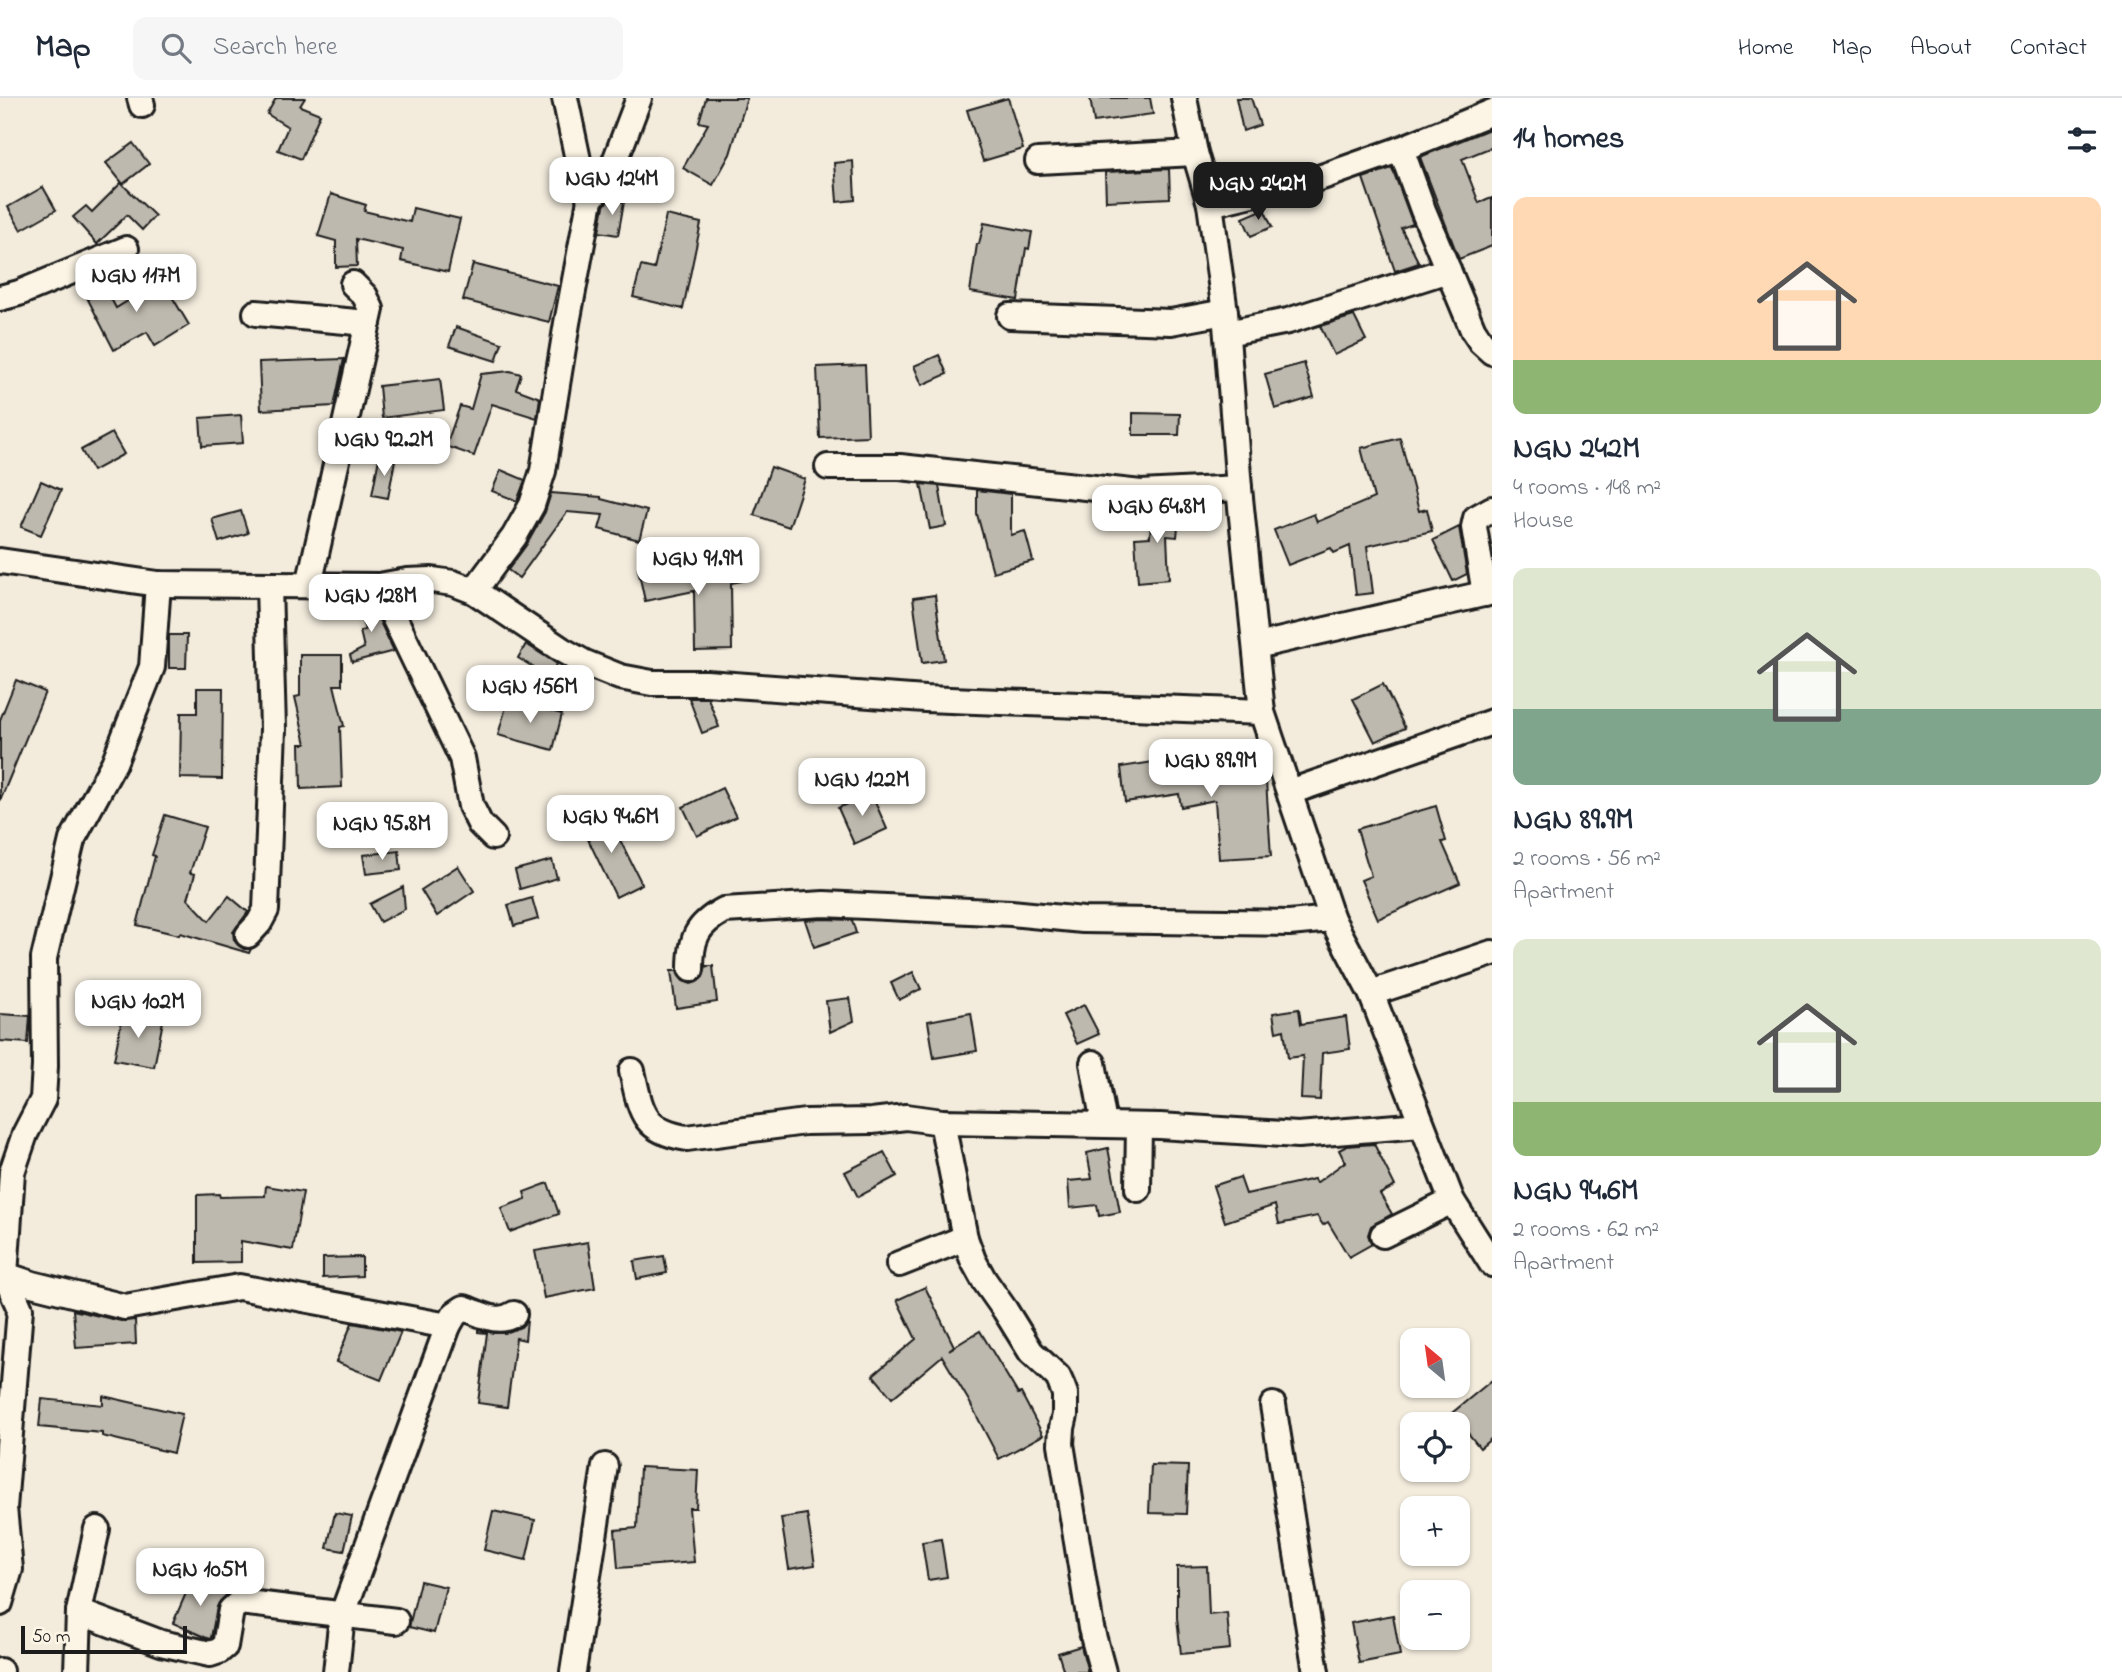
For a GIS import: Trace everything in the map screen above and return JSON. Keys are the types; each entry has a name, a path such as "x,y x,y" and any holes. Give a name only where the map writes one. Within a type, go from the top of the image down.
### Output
{"street":[{"path":"565,98 578,160 590,200"},
{"path":"474,591 514,537 532,505 543,471 590,200 612,169 639,98"},
{"path":"1184,98 1195,153 1210,204 1226,322 1239,488 1262,712 1332,919 1371,993 1452,1200 1492,1264"},
{"path":"1210,204 1322,177 1492,112"},
{"path":"1401,149 1473,330 1492,352"},
{"path":"1038,160 1195,153"},
{"path":"0,298 19,293 126,249"},
{"path":"1010,316 1171,322 1288,321 1448,270"},
{"path":"309,585 371,309 365,296 354,284"},
{"path":"256,313 368,323"},
{"path":"828,467 900,467 1140,493 1239,488"},
{"path":"1256,646 1488,593 1474,527 1476,518 1492,509"},
{"path":"0,561 158,584 379,586 432,580 453,583 474,591 585,663 620,677 652,683 706,683 925,699 1262,712"},
{"path":"20,1308 5,1275 12,1172 25,1134 43,1099 45,1088 44,958 72,840 114,763 152,667 158,584"},
{"path":"248,935 266,910 273,729 270,586"},
{"path":"379,586 462,758 471,806 480,824 494,837"},
{"path":"1290,792 1492,722"},
{"path":"691,969 693,939 711,917 724,910 824,904 1011,913 1083,920 1289,923 1332,919"},
{"path":"1371,993 1492,953"},
{"path":"1093,1063 1104,1124"},
{"path":"632,1071 641,1109 653,1126 669,1135 688,1138 805,1122 872,1121 906,1117 942,1122 1104,1124 1297,1135 1421,1125"},
{"path":"942,1122 965,1238 973,1260 1031,1352 1058,1377 1065,1394 1061,1444 1091,1628 1103,1672"},
{"path":"1138,1189 1139,1126"},
{"path":"1383,1235 1452,1200"},
{"path":"899,1264 965,1238"},
{"path":"5,1275 125,1307 239,1287 448,1326"},
{"path":"0,1603 10,1569 4,1508 8,1348 20,1308 32,1284"},
{"path":"335,1672 342,1616 448,1326 455,1314 464,1308 498,1320 507,1319 514,1314"},
{"path":"1273,1405 1316,1672"},
{"path":"573,1672 605,1466"},
{"path":"77,1672 79,1612 97,1529"},
{"path":"79,1612 161,1643 210,1654 225,1646 231,1610 240,1602 396,1621"}],"building":[{"path":"276,98 305,98 300,106 320,114 301,159 278,150 288,127 267,114"},
{"path":"706,98 747,98 730,154 713,185 683,168 708,124 699,122"},
{"path":"1008,98 1023,149 983,161 967,110"},
{"path":"1090,98 1150,98 1153,114 1094,122"},
{"path":"1236,98 1251,98 1260,125 1243,131"},
{"path":"1492,128 1492,147 1462,159 1479,203 1492,198 1492,246 1459,259 1420,157"},
{"path":"133,143 149,164 123,184 106,163"},
{"path":"853,161 855,200 837,202 834,163"},
{"path":"1392,168 1413,224 1401,228 1419,263 1395,271 1363,178"},
{"path":"1169,169 1170,198 1106,201 1105,172"},
{"path":"121,183 155,216 142,230 127,215 97,244 73,217 86,206 92,212"},
{"path":"43,187 56,210 21,230 8,207"},
{"path":"331,194 366,205 364,211 410,222 413,208 460,219 448,272 401,261 403,250 356,239 357,266 336,267 336,241 318,236"},
{"path":"609,199 624,202 618,235 599,232 604,206"},
{"path":"1264,209 1272,227 1251,236 1243,218"},
{"path":"666,215 701,223 683,309 633,297 641,266 654,269"},
{"path":"984,223 1032,232 1029,249 1026,248 1018,300 970,292 977,244"},
{"path":"473,264 558,286 549,322 463,300"},
{"path":"99,276 116,308 162,280 189,325 155,346 147,332 114,350 80,284"},
{"path":"1354,316 1366,340 1334,355 1320,326"},
{"path":"456,327 502,343 496,361 449,346"},
{"path":"939,355 947,374 922,385 914,366"},
{"path":"344,359 334,406 261,410 259,362"},
{"path":"1304,363 1314,397 1275,409 1265,374"},
{"path":"865,365 868,436 820,438 817,367"},
{"path":"510,371 521,374 516,389 540,398 537,418 492,404 474,456 446,446 460,406 471,409 481,374"},
{"path":"440,379 444,410 382,418 379,386"},
{"path":"1133,413 1180,414 1179,435 1133,435"},
{"path":"241,415 243,443 202,446 200,418"},
{"path":"112,433 124,454 93,471 81,450"},
{"path":"1400,438 1419,511 1427,509 1432,531 1367,546 1373,593 1356,595 1350,546 1334,553 1331,548 1288,565 1274,530 1314,514 1317,522 1374,498 1361,448"},
{"path":"379,458 395,460 388,498 372,495"},
{"path":"771,467 805,479 789,527 754,515"},
{"path":"501,470 525,480 517,501 492,491"},
{"path":"41,481 61,490 41,535 21,527"},
{"path":"921,484 939,486 946,526 930,529"},
{"path":"977,490 1011,494 1011,535 1025,531 1033,561 993,572 977,514"},
{"path":"551,493 601,497 647,511 639,540 599,529 603,515 567,512 519,578 508,570 545,512"},
{"path":"1180,506 1177,537 1167,536 1169,579 1138,582 1135,538 1150,537 1152,507"},
{"path":"241,511 248,533 219,542 212,519"},
{"path":"1459,527 1467,574 1453,581 1433,540"},
{"path":"685,559 687,569 739,561 742,581 731,583 732,650 695,651 694,591 645,601 638,569"},
{"path":"935,595 944,660 922,663 913,598"},
{"path":"355,601 370,601 394,651 352,662 350,655 364,648 360,631 365,630"},
{"path":"169,635 187,635 186,668 169,668"},
{"path":"526,644 557,664 550,677 518,658"},
{"path":"300,655 342,655 342,685 334,685 344,726 340,727 342,787 301,789 300,744 306,744 295,697 300,696"},
{"path":"483,676 506,679 503,696 481,693"},
{"path":"16,680 45,692 0,801 0,720"},
{"path":"1383,684 1405,728 1375,742 1353,699"},
{"path":"197,688 223,688 222,779 180,778 181,713 197,713"},
{"path":"689,698 708,698 719,727 702,733"},
{"path":"508,700 562,714 553,750 498,735"},
{"path":"1205,754 1209,772 1265,766 1271,856 1219,859 1215,800 1181,807 1179,794 1125,802 1121,767"},
{"path":"722,788 736,817 697,836 683,807"},
{"path":"871,793 887,829 854,844 838,808"},
{"path":"1436,806 1446,841 1442,842 1460,883 1378,919 1361,880 1371,876 1357,829"},
{"path":"606,812 642,884 616,897 581,825"},
{"path":"165,815 205,827 190,873 195,874 188,899 209,921 229,896 248,912 233,932 234,940 244,949 251,949 249,953 180,933 179,935 137,925 155,856 152,855"},
{"path":"399,851 401,870 366,874 363,855"},
{"path":"552,860 557,878 520,889 515,870"},
{"path":"458,866 474,891 437,916 421,890"},
{"path":"403,887 405,909 380,922 370,904"},
{"path":"532,898 538,919 514,926 508,905"},
{"path":"805,920 852,920 856,933 814,947"},
{"path":"706,966 713,966 717,1002 676,1008 671,971 677,971 683,981 691,984 703,977"},
{"path":"913,972 921,989 899,1000 891,983"},
{"path":"850,998 854,1021 830,1032 826,1001"},
{"path":"1084,1005 1099,1034 1077,1044 1063,1015"},
{"path":"1299,1009 1301,1024 1346,1017 1350,1049 1322,1053 1320,1100 1301,1099 1303,1056 1288,1058 1284,1030 1276,1032 1273,1013"},
{"path":"971,1013 977,1051 934,1058 928,1021"},
{"path":"0,1014 30,1016 28,1043 0,1041"},
{"path":"123,1014 163,1021 154,1067 114,1060"},
{"path":"1374,1144 1395,1186 1380,1194 1392,1214 1371,1226 1368,1235 1372,1244 1349,1257 1328,1222 1323,1225 1317,1216 1279,1224 1275,1205 1225,1222 1213,1186 1240,1177 1246,1194 1314,1179 1316,1183 1345,1162 1339,1150 1347,1146"},
{"path":"1108,1148 1120,1212 1099,1216 1097,1205 1070,1208 1068,1181 1092,1179 1087,1153"},
{"path":"884,1152 897,1176 858,1197 845,1172"},
{"path":"548,1183 559,1214 510,1232 501,1208 526,1199 524,1192"},
{"path":"266,1186 303,1192 293,1250 241,1241 241,1262 197,1263 197,1195 265,1196"},
{"path":"588,1242 595,1288 544,1298 535,1251"},
{"path":"664,1256 667,1273 637,1279 634,1261"},
{"path":"362,1257 362,1276 323,1278 323,1258"},
{"path":"925,1287 954,1346 949,1350 980,1331 1018,1394 1021,1393 1043,1435 999,1459 942,1356 892,1398 873,1375 916,1339 897,1300"},
{"path":"73,1310 121,1321 135,1320 136,1344 76,1348"},
{"path":"527,1320 525,1340 516,1338 507,1407 478,1403 487,1333 478,1332 478,1329 505,1333 521,1327"},
{"path":"352,1323 401,1332 381,1380 336,1362"},
{"path":"1492,1380 1492,1438 1480,1448 1470,1436 1470,1412 1453,1412"},
{"path":"103,1396 182,1414 173,1453 102,1436 102,1433 39,1427 42,1399 103,1405"},
{"path":"1151,1465 1188,1466 1186,1514 1149,1513"},
{"path":"640,1467 698,1470 696,1508 689,1508 694,1562 618,1568 615,1530 637,1528"},
{"path":"493,1511 535,1520 526,1560 484,1550"},
{"path":"335,1513 352,1516 344,1551 327,1548"},
{"path":"807,1514 815,1565 789,1569 781,1518"},
{"path":"941,1539 947,1577 928,1580 922,1542"},
{"path":"1207,1566 1209,1615 1227,1613 1230,1649 1181,1654 1177,1618 1177,1567"},
{"path":"193,1577 228,1593 217,1607 209,1639 173,1623"},
{"path":"420,1581 446,1587 434,1633 409,1627"},
{"path":"1393,1615 1400,1655 1359,1663 1351,1623"},
{"path":"1081,1646 1088,1672 1064,1672 1058,1653"}]}
